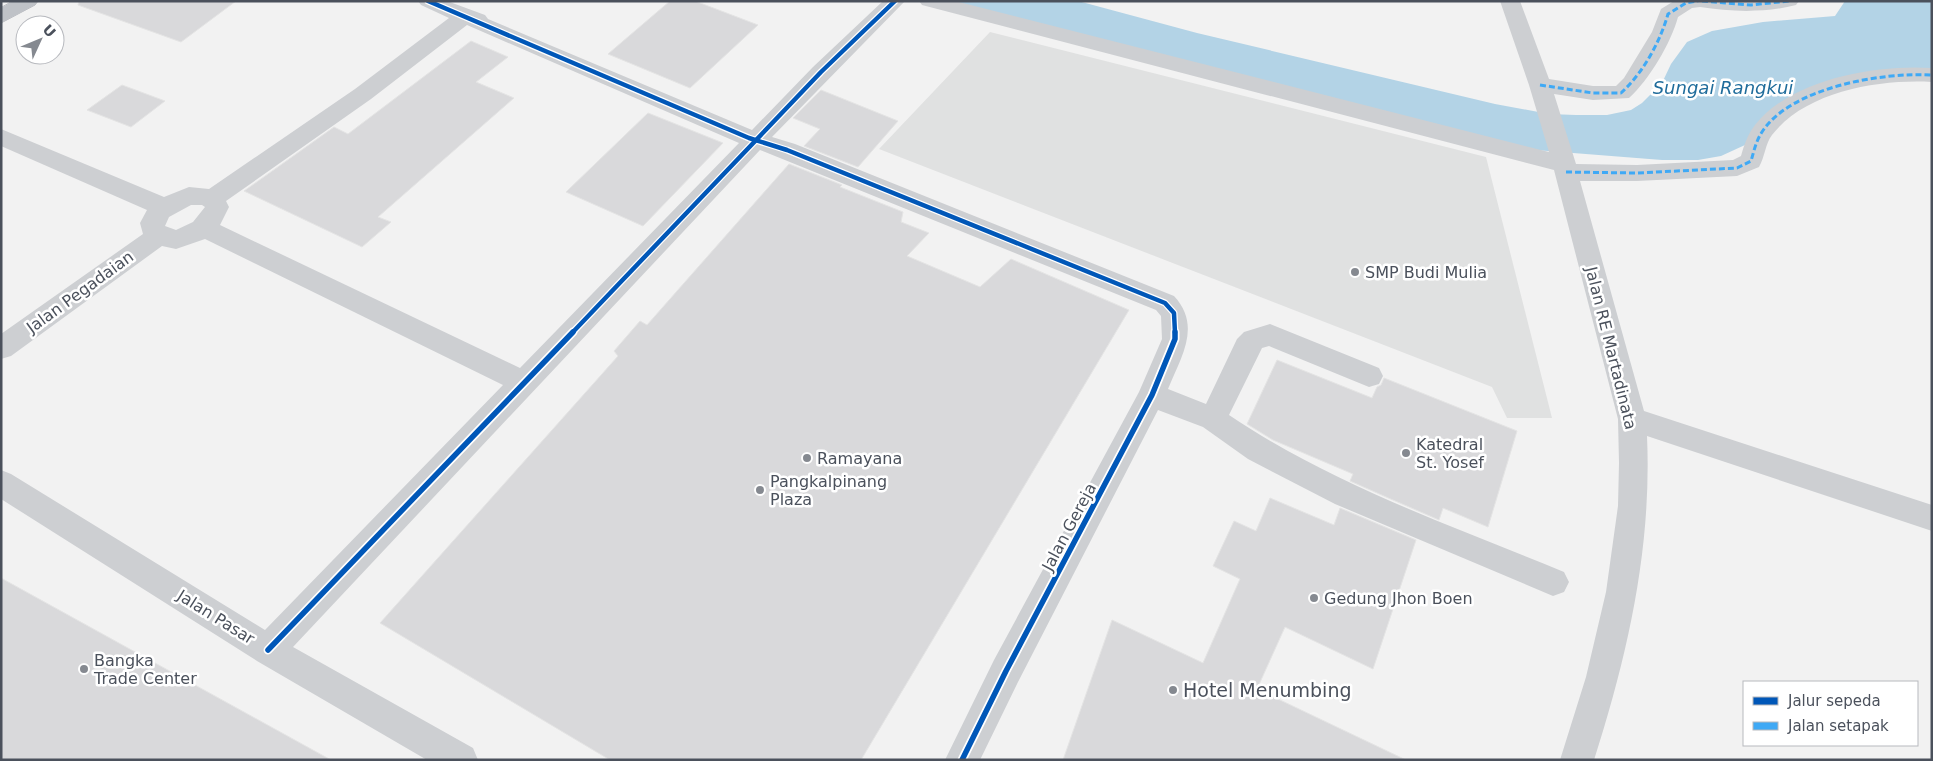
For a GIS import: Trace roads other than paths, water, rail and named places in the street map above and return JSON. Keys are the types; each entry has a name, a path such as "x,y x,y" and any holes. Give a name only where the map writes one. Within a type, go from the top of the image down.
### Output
{"highway":[{"path":"1,17 28,1"}],"street":[{"path":"428,1 722,127 758,140"},
{"path":"268,650 821,72 895,1"},
{"path":"929,1 1564,165 1637,173 1737,168 1751,161 1763,130 1782,113 1809,97 1852,82 1887,74 1932,75"},
{"name":"Jalan RE Martadinata","path":"1510,1 1540,85 1564,165 1632,419 1635,457 1635,500 1625,579 1604,673 1577,760"},
{"path":"1540,85 1594,93 1621,93 1632,83 1663,32 1668,14 1686,3 1698,1"},
{"path":"1702,1 1751,5 1790,1"},
{"path":"212,199 363,94 464,17"},
{"path":"1,137 164,207"},
{"name":"Jalan Gereja","path":"758,140 1165,303 1174,313 1175,339 1152,395 962,760"},
{"path":"189,196 202,196 212,199 217,207 215,217 204,228 180,238 168,239 159,236 154,230 152,223 156,215 164,207 176,200 189,196"},
{"path":"204,228 525,383"},
{"name":"Jalan Pegadaian","path":"1,348 159,236"},
{"path":"1214,419 1247,347 1261,336 1270,335 1369,376"},
{"path":"1152,395 1214,419 1258,450 1345,496 1554,582"},
{"path":"1632,419 1932,518"},
{"name":"Jalan Pasar","path":"1,482 268,650 461,760"}],"water":[{"name":"Sungai Rangkui","path":"949,1 1078,1 1197,33 1495,104 1549,114 1607,115 1631,110 1642,103 1662,83 1671,64 1687,42 1712,31 1763,22 1835,16 1845,1 1932,1 1932,72 1837,82 1745,145 1721,156 1698,160 1662,160 1535,150"}],"place":[{"name":"SMP Budi Mulia","path":"1355,272"},
{"name":"Katedral St. Yosef","path":"1406,453"},
{"name":"Ramayana","path":"807,458"},
{"name":"Pangkalpinang Plaza","path":"760,490"},
{"name":"Gedung Jhon Boen","path":"1314,598"},
{"name":"Bangka Trade Center","path":"84,669"},
{"name":"Hotel Menumbing","path":"1173,690"}]}
